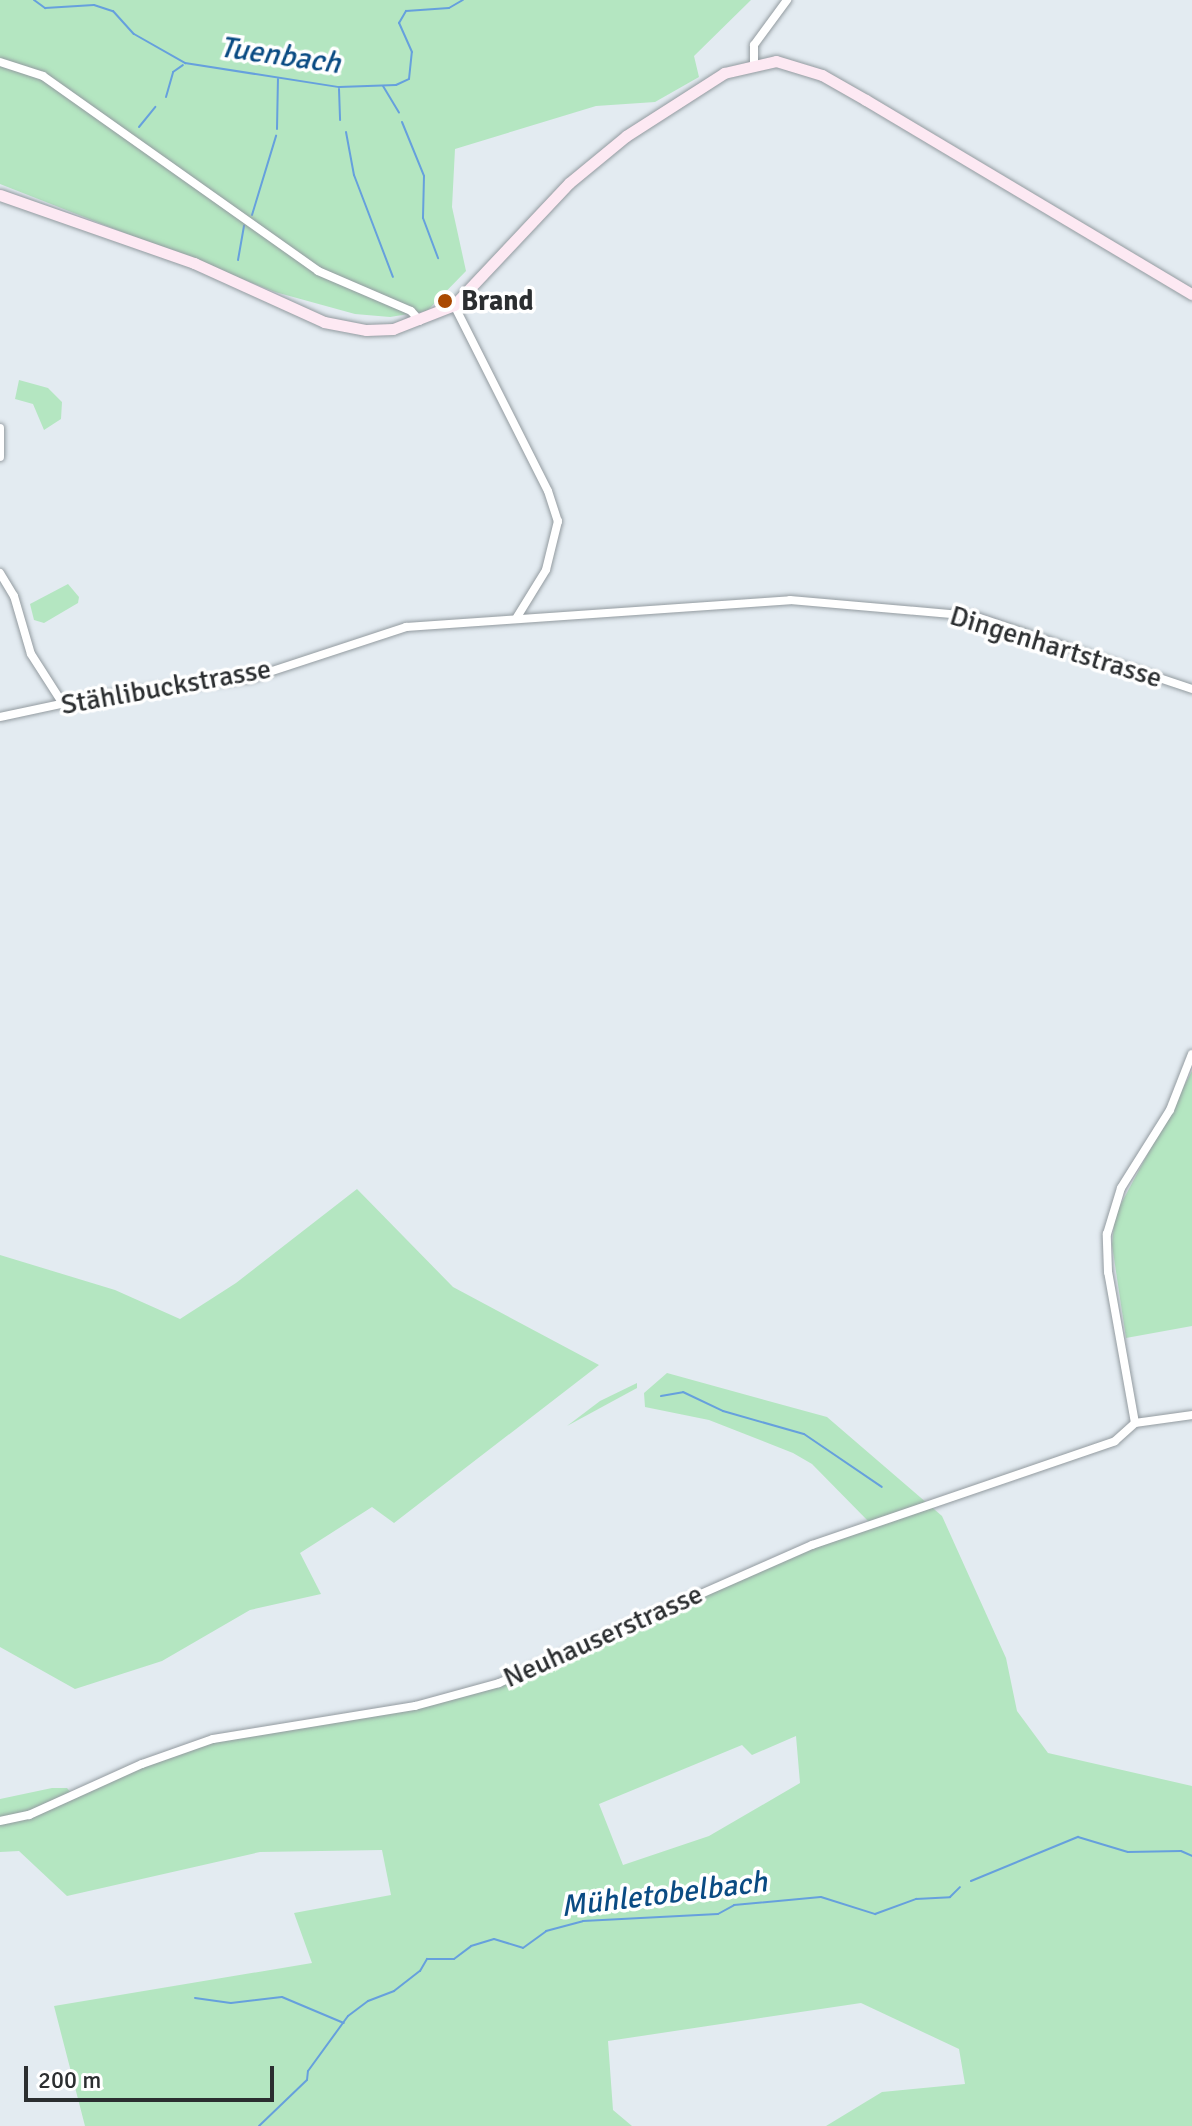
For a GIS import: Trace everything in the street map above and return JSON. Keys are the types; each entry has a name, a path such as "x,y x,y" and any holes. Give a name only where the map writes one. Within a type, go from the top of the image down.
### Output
{"street":[{"path":"754,62 754,45 787,0"},
{"path":"0,195 186,260 337,326 379,330 421,322 454,305 602,153 724,73 754,62 776,61 822,75 1192,294"},
{"path":"0,62 43,76 318,271 411,311 421,322"},
{"path":"454,305 548,491 558,521 546,570 517,617"},
{"path":"0,428 0,457"},
{"path":"0,573 14,596 31,654 63,704"},
{"name":"Dingenhartstrasse","path":"517,617 823,601 974,616 1192,689"},
{"name":"Stählibuckstrasse","path":"0,717 63,704 251,678 406,627 517,617"},
{"path":"1135,1423 1108,1272 1107,1234 1121,1188 1170,1110 1192,1054"},
{"name":"Neuhauserstrasse","path":"0,1821 29,1815 150,1761 213,1739 415,1706 499,1683 812,1545 1115,1441 1135,1423 1192,1415"}],"green space":[{"path":"0,0 751,0 694,56 699,77 655,102 596,106 455,149 452,207 466,271 427,311 390,317 355,314 275,292 0,184"},
{"path":"19,380 48,388 62,402 61,419 44,430 33,404 15,399"},
{"path":"68,584 79,597 78,603 44,623 34,620 30,604"},
{"path":"1192,1071 1192,1326 1126,1338 1112,1245 1115,1215"},
{"path":"357,1189 453,1287 599,1365 394,1523 372,1507 300,1553 321,1594 250,1610 162,1661 75,1689 0,1647 0,1255 115,1290 180,1319 236,1283"},
{"path":"667,1373 827,1417 942,1516 1006,1658 1017,1711 1048,1753 1192,1786 1192,2126 826,2126 882,2092 965,2084 959,2049 861,2003 608,2041 613,2110 632,2126 85,2126 54,2006 312,1963 294,1913 391,1895 382,1850 260,1852 67,1896 19,1851 0,1852 0,1799 52,1788 67,1788 73,1795 213,1739 415,1706 499,1683 870,1523 812,1464 793,1453 709,1420 645,1407 644,1393","holes":["796,1736 800,1783 709,1836 623,1865 599,1804 742,1745 752,1755"]},
{"path":"637,1383 637,1388 567,1426 600,1401"}],"waterway":[{"name":"Tuenbach","path":"34,0 45,8 94,5 113,11 134,34 185,63 339,87 396,85 409,79 412,52 399,23 406,11 449,8 463,0"},
{"path":"166,97 173,72 183,65"},
{"path":"277,129 278,79"},
{"path":"383,86 399,113"},
{"path":"339,89 340,120"},
{"path":"139,127 155,107"},
{"path":"402,122 424,176 423,218 438,258"},
{"path":"346,132 354,175 393,277"},
{"path":"252,215 276,136"},
{"path":"238,260 244,226"},
{"path":"661,1396 683,1392 723,1411 804,1434 882,1487"},
{"name":"Mühletobelbach","path":"971,1881 1078,1837 1128,1852 1181,1851 1192,1856"},
{"name":"Mühletobelbach","path":"259,2126 307,2080 308,2071 348,2016 368,2001 394,1991 420,1971 427,1959 454,1959 471,1946 494,1939 523,1948 546,1931 583,1921 718,1914 734,1905 821,1897 875,1914 916,1899 950,1897 960,1887"},
{"path":"195,1998 231,2003 282,1997 344,2023"}],"place":[{"name":"Brand","path":"445,301"}]}
